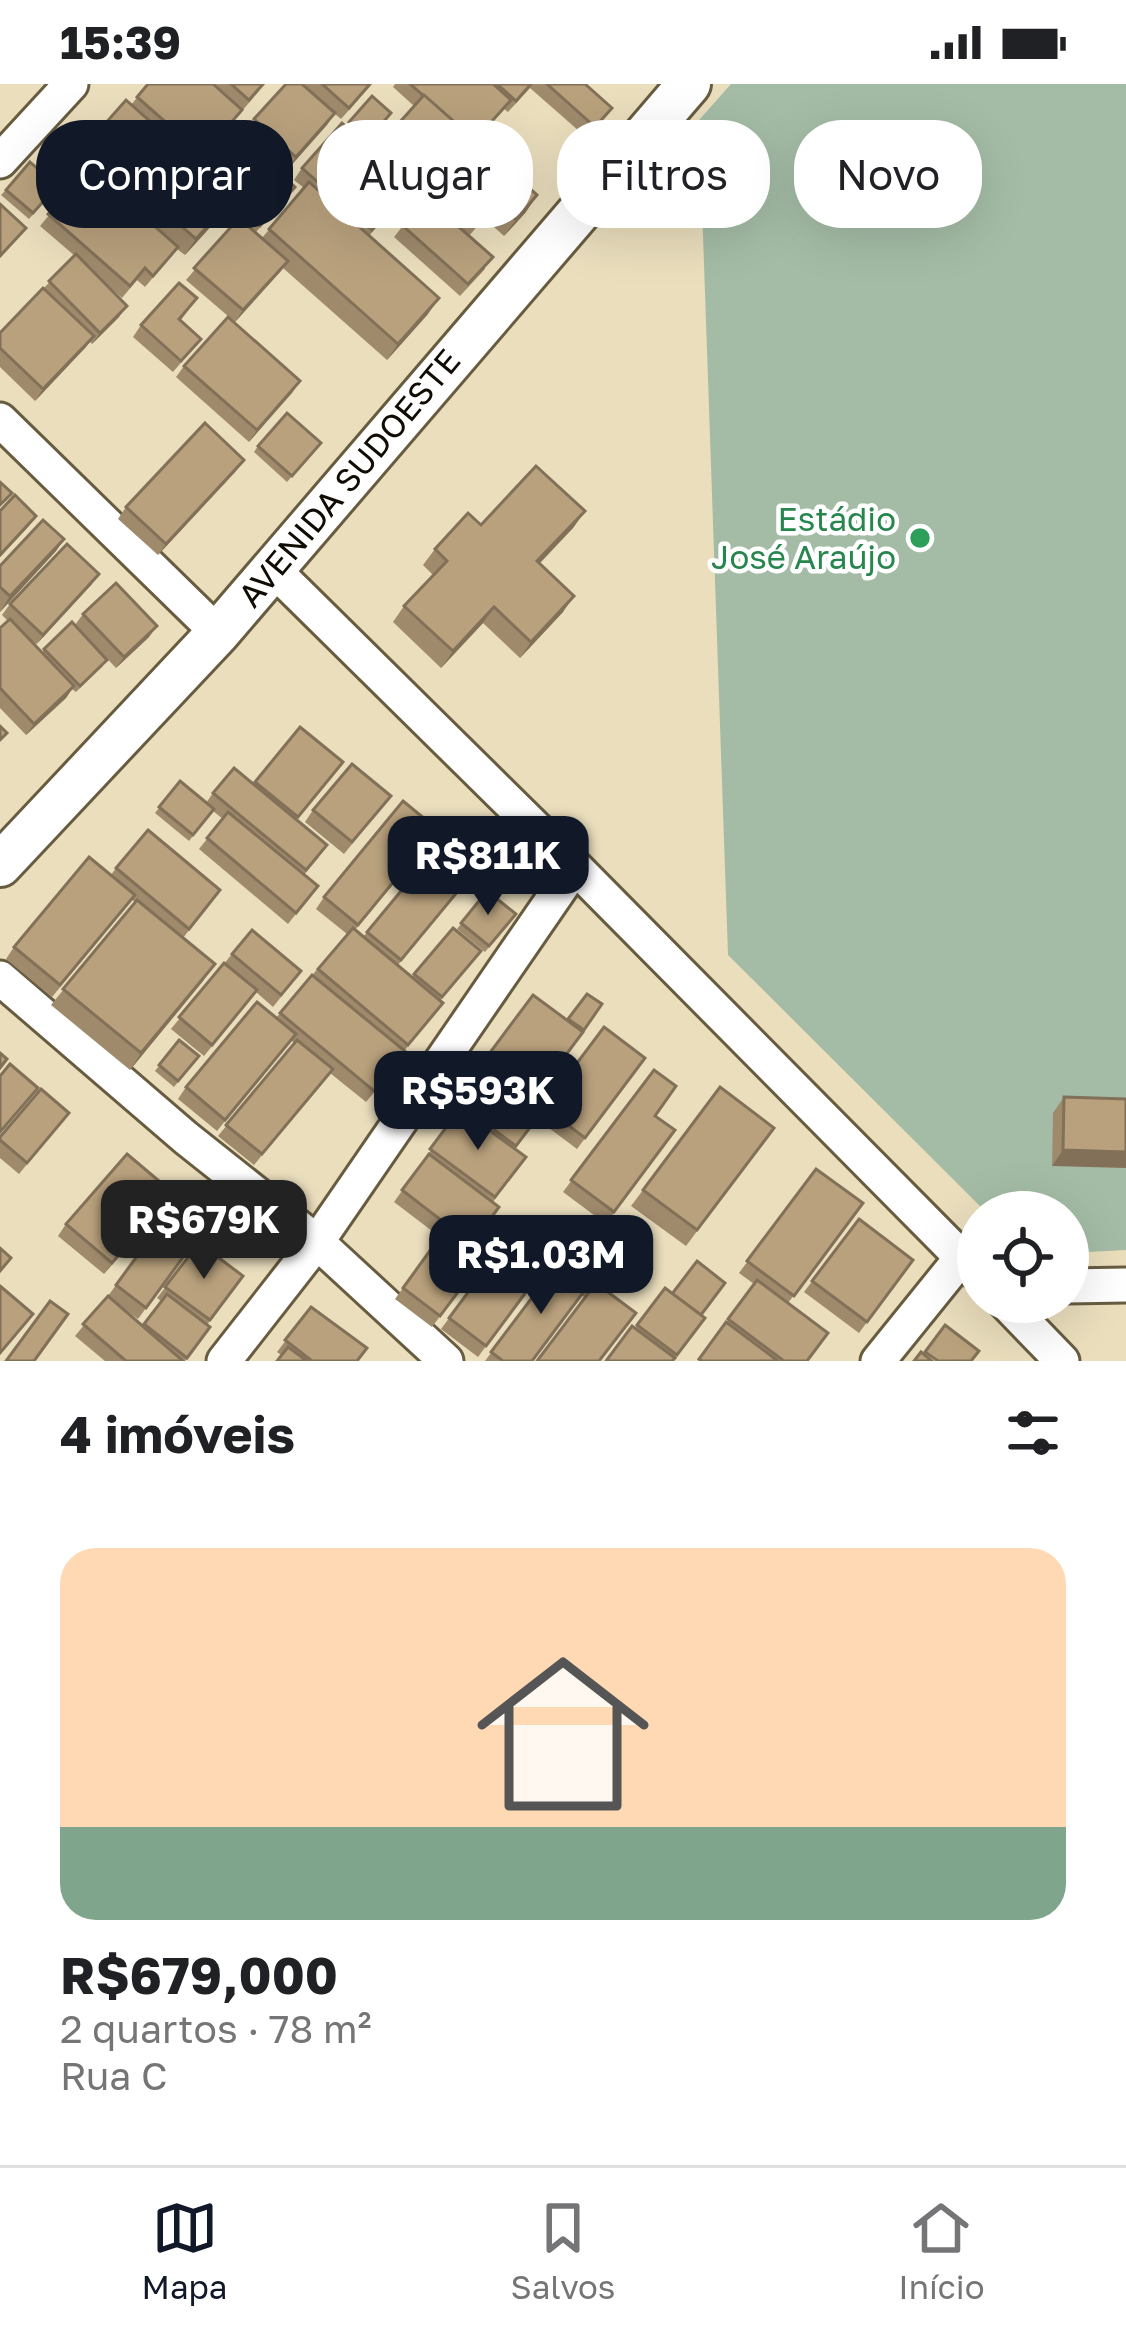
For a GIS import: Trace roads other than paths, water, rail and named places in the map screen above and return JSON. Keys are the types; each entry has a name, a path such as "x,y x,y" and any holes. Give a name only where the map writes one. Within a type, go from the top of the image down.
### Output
{"street":[{"path":"0,161 71,84"},
{"name":"AVENIDA SUDOESTE","path":"0,865 218,633 689,84"},
{"path":"0,420 218,633"},
{"path":"272,568 957,1252"},
{"path":"224,1361 317,1242 575,867"},
{"path":"0,978 317,1242 446,1361"},
{"path":"878,1361 957,1279"},
{"path":"1089,1286 1126,1285"},
{"path":"1025,1323 1062,1361"}],"place":[{"name":"Estádio José Araújo","path":"920,538"}]}
